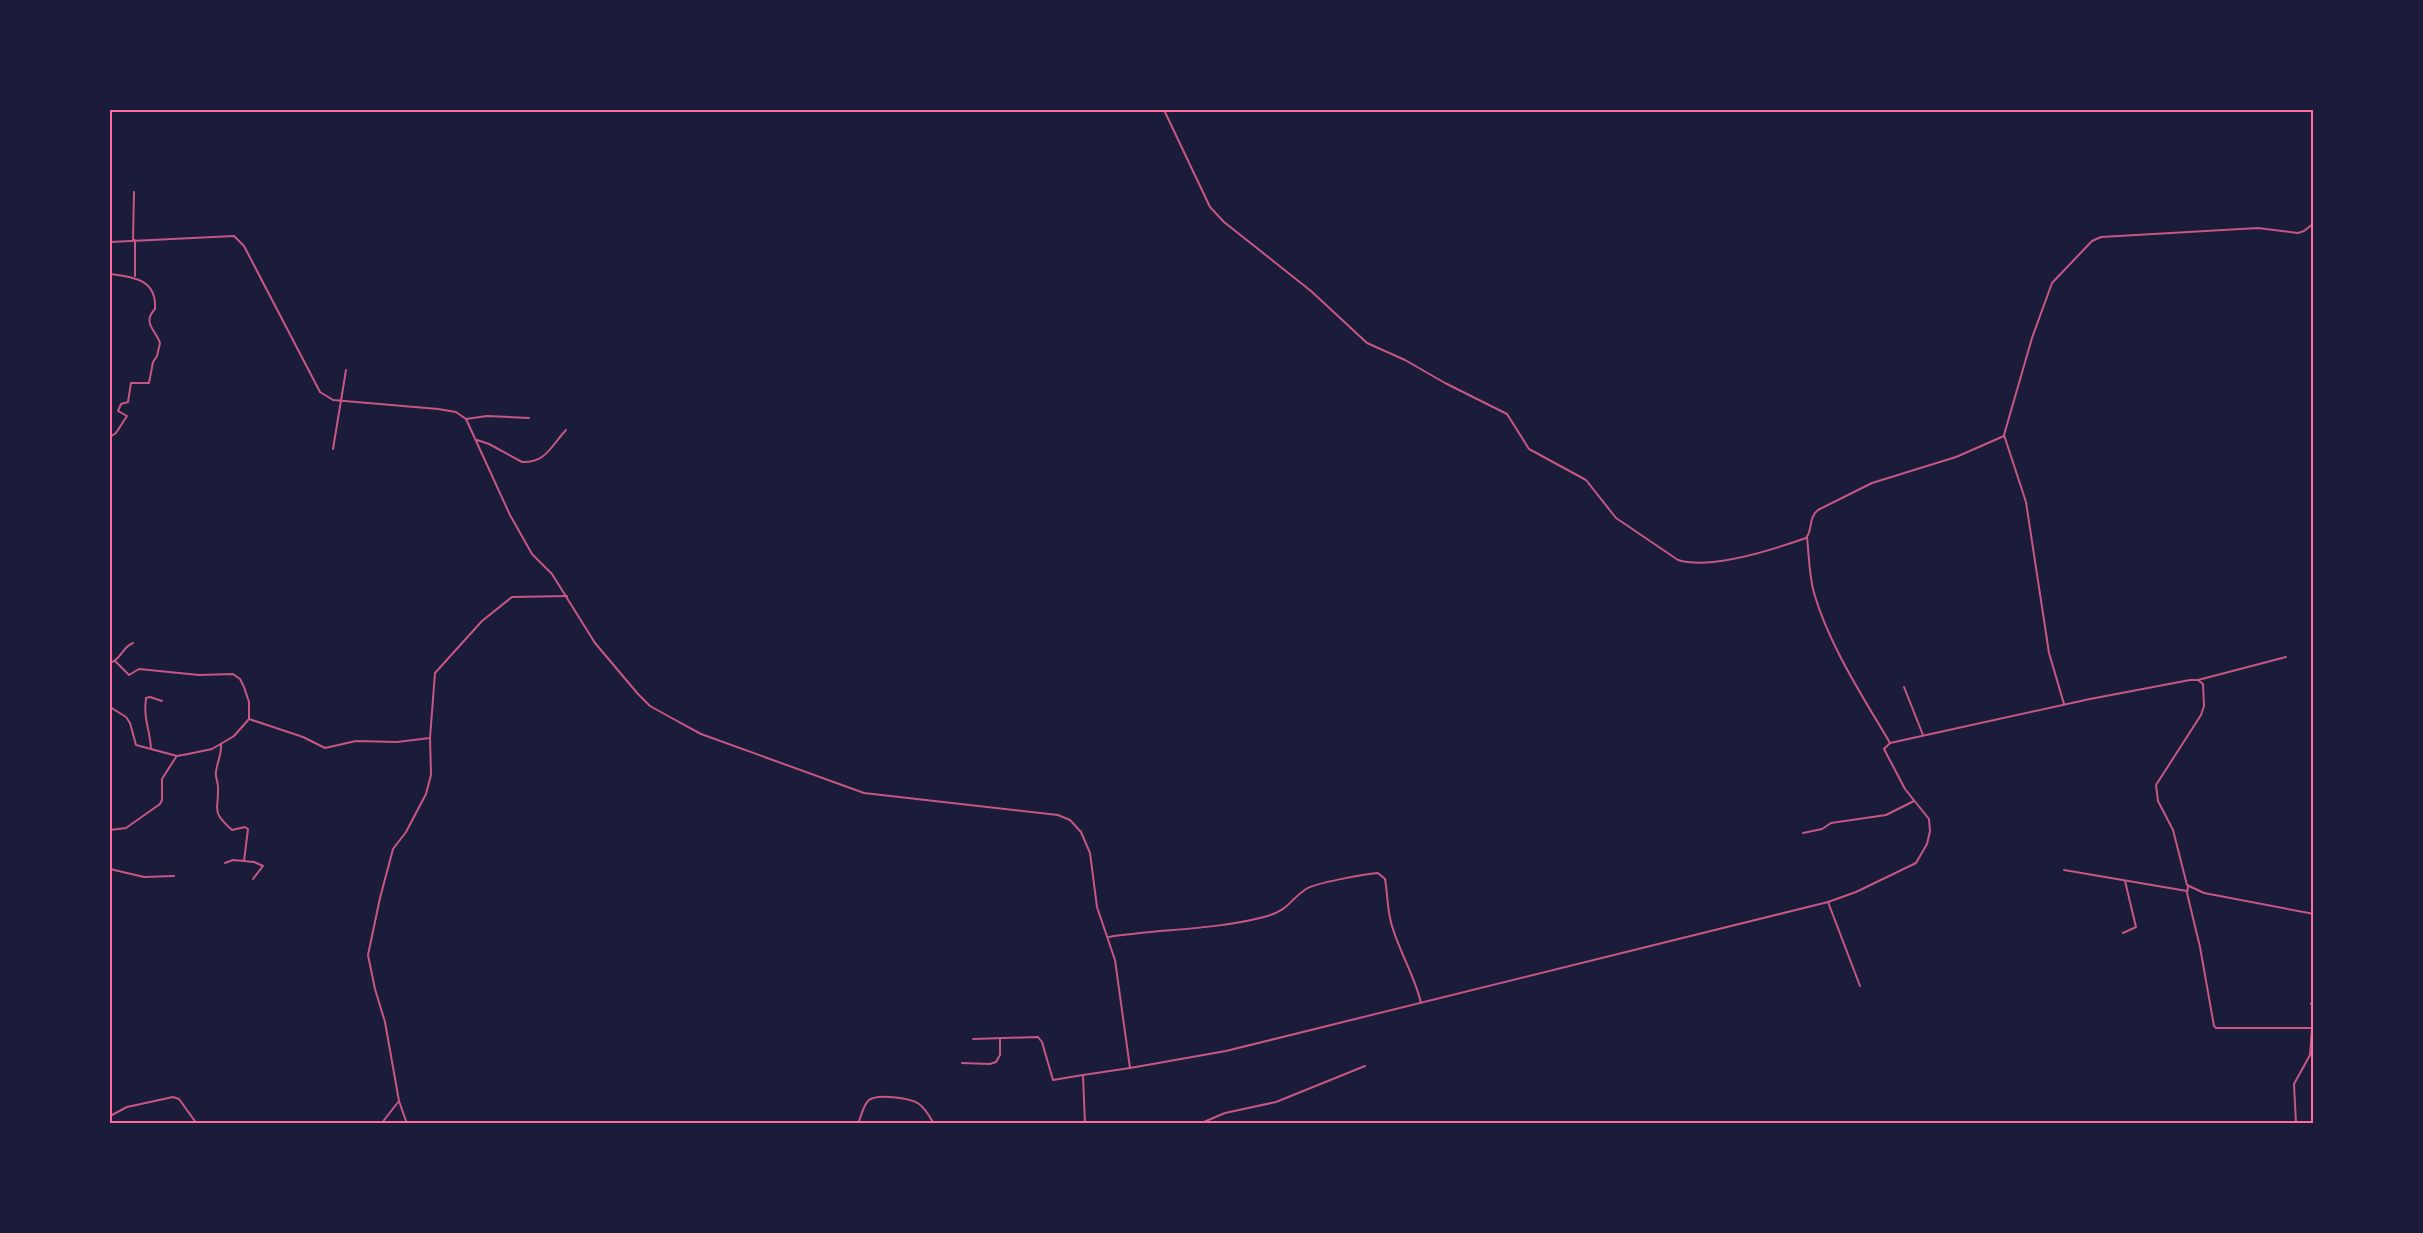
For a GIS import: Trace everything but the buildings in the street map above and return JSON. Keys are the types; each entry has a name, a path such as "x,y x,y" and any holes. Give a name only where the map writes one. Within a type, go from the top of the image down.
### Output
{"street":[{"path":"1164,110 1210,207 1224,222 1311,291 1367,344 1405,360 1507,414 1529,449 1586,480 1616,518 1669,555 1687,562 1725,561 1773,549 1807,537"},
{"path":"134,192 135,277"},
{"path":"2064,704 2048,651 2026,502 2004,436 2032,338 2052,283 2094,239 2258,228 2298,232 2304,231 2313,223"},
{"path":"110,242 234,236 240,241 320,393 333,400 456,412 466,419 522,538 532,554 552,574 595,643 650,706 701,734 864,793 1058,815 1070,820 1081,832 1090,853 1097,907 1115,960 1130,1068"},
{"path":"110,274 135,277 143,281 154,296 155,309 150,315 149,323 158,338 159,350 153,362 148,384 133,382 131,384 128,402 121,404 118,411 127,416 116,433 110,437"},
{"path":"333,449 346,370"},
{"path":"466,419 487,416 529,418"},
{"path":"477,440 513,455 522,462 527,462 543,458 566,430"},
{"path":"1890,743 1857,687 1820,609 1812,584 1807,537 1811,518 1818,510 1872,483 1956,457 2004,436"},
{"path":"407,1124 399,1101 385,1022 368,956 393,849 406,832 426,794 431,775 430,738 435,674 482,621 507,599 517,595 567,596"},
{"path":"110,663 121,656 126,647 133,643"},
{"path":"973,1039 1038,1037 1042,1042 1053,1080 1130,1068 1226,1051 1828,902 1865,888 1916,863 1928,844 1929,819 1914,801 1884,752 1884,748 1890,743 2064,704 2198,680 2286,657"},
{"path":"110,707 126,717 130,723 134,731 134,743 177,756 221,744 234,736 249,719 249,702 244,687 240,679 233,674 199,675 139,669 129,675 115,661"},
{"path":"2198,680 2203,684 2204,706 2201,715 2156,785 2156,794 2173,830 2188,889 2214,1026 2217,1028 2312,1028 2310,1054 2294,1084 2296,1124"},
{"path":"1904,687 1923,735"},
{"path":"151,749 144,718 146,698 162,700"},
{"path":"249,719 325,747 356,741 397,742 430,738"},
{"path":"221,744 222,755 216,772 218,787 216,809 232,830 245,827 248,829 244,861"},
{"path":"110,830 126,828 160,804 162,779 177,756"},
{"path":"1803,833 1822,829 1831,823 1886,815 1914,801"},
{"path":"225,863 234,860 262,865 253,879"},
{"path":"110,868 144,877 174,876"},
{"path":"2064,870 2205,892 2313,914"},
{"path":"1109,937 1176,932 1262,917 1288,907 1306,889 1319,884 1378,873 1385,879 1393,931 1417,986 1421,1003"},
{"path":"2123,933 2136,927 2125,881"},
{"path":"1828,902 1860,986"},
{"path":"2310,1005 2313,997"},
{"path":"962,1063 990,1064 996,1062 1000,1055 1000,1038"},
{"path":"1199,1124 1225,1113 1276,1102 1365,1066"},
{"path":"1083,1075 1085,1124"},
{"path":"110,1116 127,1107 173,1097 179,1099 197,1124"},
{"path":"858,1124 866,1104 878,1097 914,1101 924,1109 934,1124"},
{"path":"381,1124 399,1101"}]}
